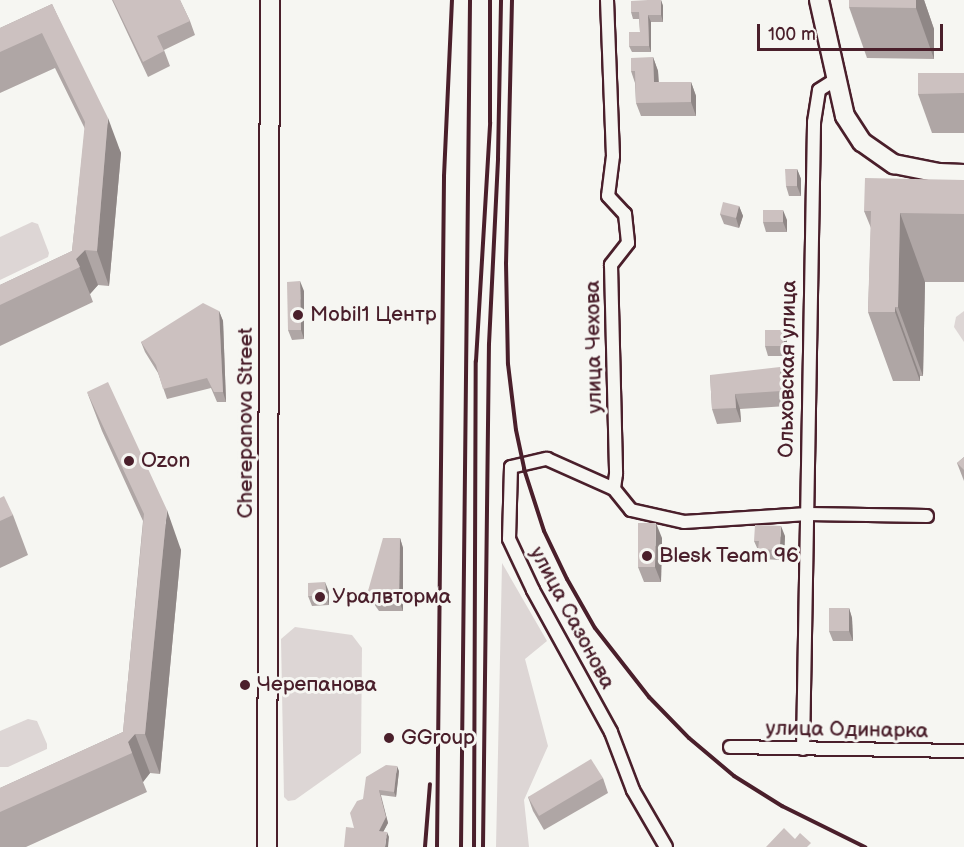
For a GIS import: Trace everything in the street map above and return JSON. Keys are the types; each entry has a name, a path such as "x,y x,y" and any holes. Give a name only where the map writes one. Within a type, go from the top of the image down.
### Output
{"main road":[{"name":"Cherepanova Street","path":"267,847 270,0"},
{"path":"819,0 835,80 845,116 862,142 894,164 939,173 964,174"}],"street":[{"name":"улица Чехова","path":"607,0 613,156 608,196 625,214 628,243 611,265 616,474 614,489"},
{"name":"Ольховская улица","path":"803,749 814,122 819,90 835,80"},
{"name":"улица Сазонова","path":"666,847 633,790 611,732 533,590 509,539 511,467 547,459 614,489 631,510 684,522 808,514 927,516"},
{"name":"улица Одинарка","path":"730,747 964,751"}],"shaded area":[{"path":"32,222 38,224 49,253 48,257 0,280 0,237"},
{"path":"964,311 964,342 954,327 956,317"},
{"path":"502,563 547,641 525,659 548,746 524,800 529,847 496,847"},
{"path":"295,627 352,635 362,648 361,753 295,800 288,801 284,797 281,639"},
{"path":"28,719 37,721 47,749 8,767 0,767 0,731"}],"building":[{"path":"113,0 180,0 190,21 157,36 164,51 143,62"},
{"path":"661,0 661,15 648,15 649,46 629,46 629,32 640,32 639,12 631,12 631,1"},
{"path":"849,0 916,0 916,8 849,7"},
{"path":"52,4 108,118 97,251 85,250 76,259 80,267 0,305 0,285 72,251 85,122 42,33 0,52 0,28"},
{"path":"653,57 654,82 691,82 691,102 636,103 635,71 631,71 631,58"},
{"path":"918,73 964,73 964,93 918,94"},
{"path":"785,169 797,169 797,186 786,186"},
{"path":"865,178 964,180 964,214 900,213 898,307 895,307 895,312 868,312 871,211 864,211"},
{"path":"723,202 739,206 736,218 720,214"},
{"path":"763,210 783,210 783,222 763,222"},
{"path":"300,281 301,330 288,330 287,282"},
{"path":"203,303 219,311 223,392 214,392 207,378 163,389 156,365 141,342"},
{"path":"765,330 784,330 784,346 765,346"},
{"path":"780,367 781,391 735,394 736,408 712,409 710,375"},
{"path":"108,382 167,510 145,734 135,734 128,742 132,753 0,812 0,788 123,732 144,514 87,392"},
{"path":"964,457 964,470 957,463"},
{"path":"4,496 13,515 0,521 0,498"},
{"path":"638,523 656,523 655,567 638,567"},
{"path":"755,525 781,526 780,546 775,546 775,550 758,549 759,541 754,541"},
{"path":"383,538 400,538 399,601 375,601 368,591"},
{"path":"325,582 326,595 308,596 308,583"},
{"path":"829,608 849,608 849,631 829,631"},
{"path":"591,759 603,778 539,816 528,797"},
{"path":"386,765 397,766 394,792 379,790 386,817 379,831 387,832 385,847 344,847 346,827 354,828 350,813 357,801 363,799 366,777"},
{"path":"784,828 795,839 800,833 811,843 807,847 766,847"}],"railway":[{"path":"437,847 444,176 452,0"},
{"path":"461,847 470,0"},
{"path":"474,847 476,361 490,122 490,0"},
{"path":"483,847 489,344 498,158 501,0"},
{"path":"512,0 506,263 508,364 516,430 524,469 544,531 567,579 595,628 649,697 689,738 734,776 782,806 865,847"},
{"path":"425,847 430,784"}],"place":[{"name":"Mobil1 Центр","path":"298,315"},
{"name":"Ozon","path":"129,461"},
{"name":"Blesk Team 96","path":"647,556"},
{"name":"Уралвторма","path":"320,597"},
{"name":"Черепанова","path":"245,685"},
{"name":"GGroup","path":"389,738"}]}
